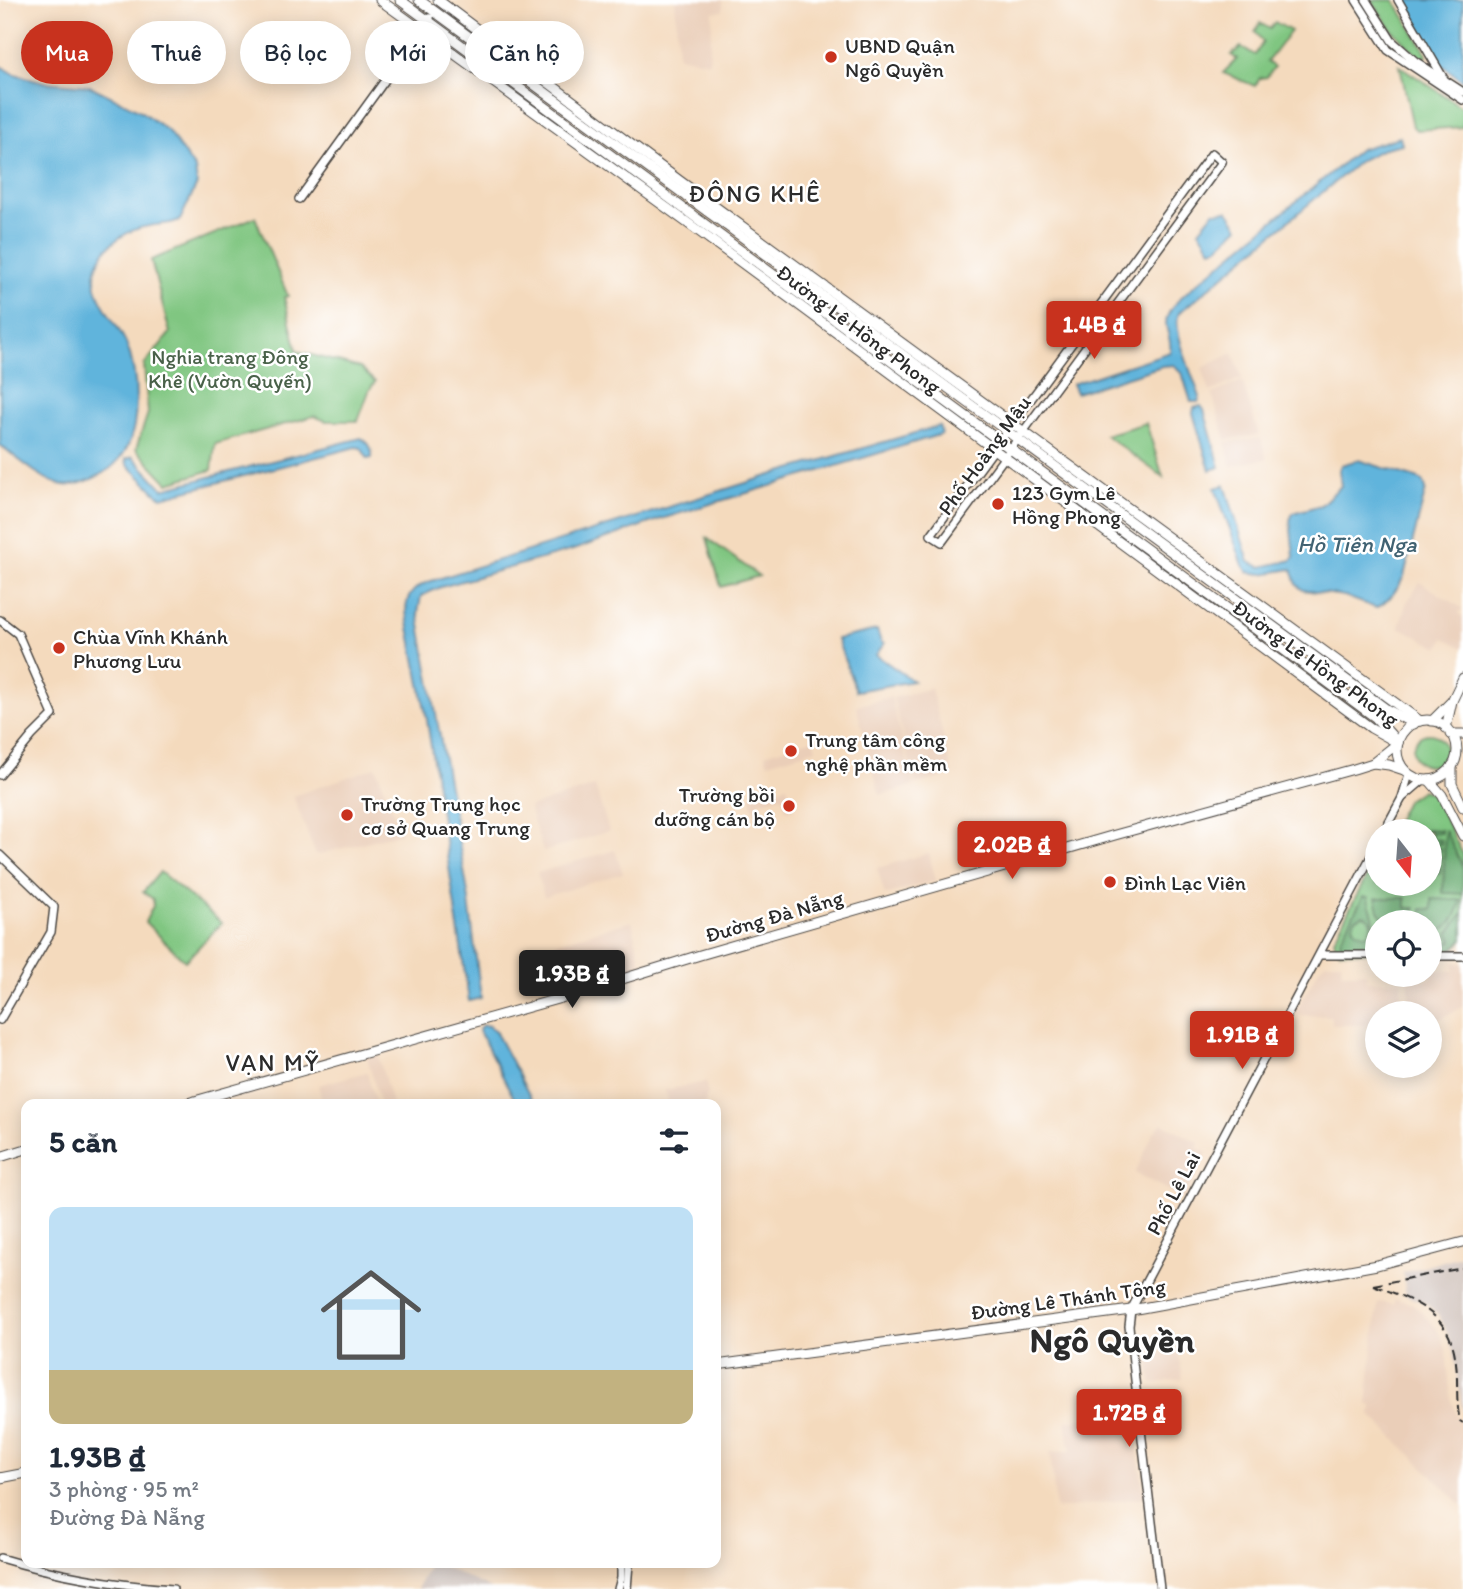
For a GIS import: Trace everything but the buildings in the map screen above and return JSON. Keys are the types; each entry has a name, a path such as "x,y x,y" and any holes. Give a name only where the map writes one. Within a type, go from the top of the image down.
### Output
{"main road":[{"name":"Đường Lê Hồng Phong","path":"380,0 409,21"},
{"name":"Đường Lê Hồng Phong","path":"400,0 705,226 1004,436"},
{"name":"Đường Lê Hồng Phong","path":"419,0 1004,436 1149,556"},
{"name":"Đường Lê Hồng Phong","path":"441,1 680,181 1024,430 1287,630 1386,709 1417,722"},
{"name":"Đường Lê Hồng Phong","path":"451,52 1004,458 1149,556 1274,649 1378,720 1398,743"},
{"name":"Đường Lê Hồng Phong","path":"1014,444 1417,722"},
{"name":"Đường Lê Hồng Phong","path":"1274,649 1371,728 1398,743"},
{"path":"1433,721 1452,701 1463,678"},
{"path":"1426,780 1443,776 1460,748 1449,731 1452,701"},
{"path":"1378,720 1388,718 1386,709"},
{"path":"1463,734 1449,731 1433,721 1417,722 1404,732 1398,743 1399,762 1407,772 1426,780 1442,795 1463,836"},
{"name":"Đường Đà Nẵng","path":"1373,763 1398,743"},
{"name":"Đường Đà Nẵng","path":"201,1099 1373,763 1389,765 1407,772"},
{"path":"1452,765 1451,784 1463,807"},
{"path":"0,1157 21,1151"},
{"name":"Đường Lê Thánh Tông","path":"721,1364 1131,1310 1377,1265 1463,1242"},
{"path":"0,1478 21,1474"}],"street":[{"path":"1356,0 1388,50 1463,100"},
{"path":"1366,0 1392,41 1415,61 1463,92"},
{"path":"1398,0 1451,92"},
{"path":"428,20 441,1"},
{"path":"1388,50 1392,41"},
{"path":"299,199 382,84"},
{"name":"Phố Hoàng Mậu","path":"1212,153 1222,162 1075,363 942,542 931,535 1063,356 1212,153"},
{"path":"1178,200 1188,207"},
{"path":"1063,356 1075,363"},
{"path":"0,620 18,634 53,715 0,775"},
{"path":"1391,819 1402,798 1407,772"},
{"path":"1402,798 1426,780"},
{"path":"0,855 54,907 55,915 51,932 0,1020"},
{"name":"Phố Lê Lai","path":"1160,1589 1129,1326 1131,1310 1365,868"},
{"path":"1320,955 1365,955"},
{"path":"1442,956 1463,956"},
{"path":"0,1558 21,1564"},
{"path":"38,1568 173,1589"},
{"path":"618,1589 621,1568"},
{"path":"626,1589 628,1568"}],"shaded area":[{"path":"675,0 723,0 723,11 713,12 709,62 678,56"},
{"path":"1233,353 1242,378 1210,392 1202,368"},
{"path":"1242,381 1259,435 1226,440 1212,394"},
{"path":"1261,438 1267,459 1231,466 1225,442"},
{"path":"1420,582 1462,608 1459,614 1463,617 1463,648 1444,638 1439,648 1399,627 1406,604"},
{"path":"931,688 953,775 915,784 893,698"},
{"path":"891,697 914,786 880,795 856,706"},
{"name":"Trung tâm công nghệ phần mềm","path":"813,739 816,749 768,763 765,754"},
{"name":"Trường Trung học cơ sở Quang Trung","path":"376,767 401,833 316,855 293,796"},
{"path":"595,786 609,831 543,852 529,807"},
{"name":"Trường bồi dưỡng cán bộ","path":"787,786 794,809 787,811 782,796 759,802 763,818 757,820 750,796"},
{"path":"615,850 623,873 544,897 537,873"},
{"path":"929,853 936,881 885,895 877,868"},
{"path":"632,921 642,969 565,989 555,943"},
{"path":"1326,962 1341,962 1342,973 1365,972 1365,987 1401,987 1401,1001 1365,1001 1365,1025 1333,1025 1330,1016 1294,1015 1320,967"},
{"path":"1454,963 1463,963 1463,1007 1442,1018 1442,1001 1409,1001 1409,987 1442,987 1442,970 1454,971"},
{"path":"377,1051 391,1099 379,1099 366,1054"},
{"path":"367,1072 375,1099 322,1099 318,1085"},
{"path":"706,1082 708,1095 706,1099 668,1099 665,1090"},
{"path":"1162,1123 1199,1143 1197,1148 1207,1153 1184,1199 1135,1173 1153,1134"},
{"path":"1463,1255 1463,1414 1453,1351 1447,1332 1438,1314 1424,1302 1406,1296 1403,1273"},
{"path":"1395,1299 1413,1304 1436,1327 1446,1349 1451,1399 1463,1431 1463,1506 1371,1415 1372,1406 1367,1404 1378,1302 1394,1304"},
{"path":"1178,1349 1183,1379 1152,1384 1147,1354"},
{"path":"1122,1413 1126,1445 1137,1445 1144,1497 1056,1509 1050,1452 1071,1451 1066,1421"},
{"path":"428,1568 447,1568 492,1589 417,1589"}],"green space":[{"path":"1371,0 1394,0 1427,54 1426,58 1420,58 1392,30"},
{"path":"1275,22 1291,31 1267,62 1274,67 1267,77 1260,78 1255,86 1223,73 1237,59 1231,55 1241,47 1255,55 1263,42 1255,32 1260,23 1270,29"},
{"path":"1400,66 1463,108 1463,127 1417,130 1413,127"},
{"name":"Nghia trang Đông Khê (Vườn Quyến)","path":"255,217 288,296 284,297 297,351 360,368 375,382 358,421 326,421 314,416 215,444 212,470 168,483 136,449 148,413 144,365 170,333 151,260"},
{"path":"1146,423 1163,477 1105,435"},
{"path":"707,538 759,576 721,587"},
{"path":"1429,734 1440,739 1445,750 1440,761 1429,766 1418,761 1413,750 1418,739"},
{"path":"1422,790 1433,794 1463,855 1463,940 1452,950 1442,950 1442,910 1365,910 1365,952 1340,951 1334,939 1365,880 1365,896 1442,896 1442,819 1397,819 1406,801"},
{"path":"1445,830 1463,867 1463,894 1443,893"},
{"path":"160,872 222,923 185,961 145,922 153,906 153,899 143,892"},
{"path":"1363,897 1368,897 1372,910 1365,910 1365,916 1355,919 1353,925 1356,931 1365,935 1365,949 1344,948 1340,940"},
{"path":"1376,898 1406,898 1406,908 1415,908 1415,910 1379,910"},
{"path":"1432,899 1461,900 1452,922 1442,930 1442,910 1422,910 1432,909"},
{"path":"1463,913 1463,939 1452,950 1442,950 1442,937 1444,936 1445,943 1451,942 1452,938 1448,934"}],"water":[{"path":"1405,0 1463,0 1463,81 1438,62"},
{"path":"0,66 21,76 21,84 90,86 139,110 167,130 195,169 197,184 180,220 127,233 103,254 95,272 98,294 121,333 135,379 134,425 122,456 105,472 90,480 75,485 63,485 30,468 0,445"},
{"path":"1400,137 1402,144 1385,148 1361,160 1179,313 1178,330 1200,397 1198,402 1191,402 1182,373 1174,365 1162,366 1076,393 1072,384 1170,352 1166,324 1168,314 1189,290 1360,149"},
{"path":"1228,211 1239,227 1218,247 1211,249 1199,230 1214,212"},
{"path":"1201,406 1220,467 1210,470 1193,413 1194,408"},
{"path":"939,426 942,434 661,519 573,550 441,587 421,596 418,613 468,893 481,998 469,1001 427,720 406,612 411,593 428,582 781,472"},
{"path":"361,438 370,446 372,458 368,459 361,448 356,447 162,497 127,464 126,459 133,457 163,489"},
{"name":"Hồ Tiên Nga","path":"1358,460 1419,479 1423,481 1426,489 1404,576 1389,599 1376,608 1344,596 1303,590 1297,585 1292,569 1262,574 1248,572 1215,488 1225,485 1249,562 1261,567 1292,560 1294,557 1290,520 1293,513 1321,505 1341,486 1341,465"},
{"path":"877,630 884,644 876,655 913,681 856,691 837,639"},
{"path":"489,1026 495,1031 531,1099 514,1099 479,1031 480,1027"}],"railway":[{"path":"1373,1285 1463,1268"},
{"path":"1373,1285 1425,1309 1436,1317 1444,1328 1455,1356 1459,1413 1463,1423"}],"place":[{"name":"UBND Quận Ngô Quyền","path":"831,57"},
{"name":"123 Gym Lê Hồng Phong","path":"998,504"},
{"name":"Chùa Vĩnh Khánh Phương Lưu","path":"59,648"},
{"name":"Trung tâm công nghệ phần mềm","path":"791,751"},
{"name":"Trường bồi dưỡng cán bộ","path":"789,806"},
{"name":"Trường Trung học cơ sở Quang Trung","path":"347,815"},
{"name":"Đình Lạc Viên","path":"1110,882"}],"district":[{"name":"ĐÔNG KHÊ","path":"755,193"},
{"name":"VẠN MỸ","path":"273,1062"},
{"name":"Ngô Quyền","path":"1112,1340"}]}
